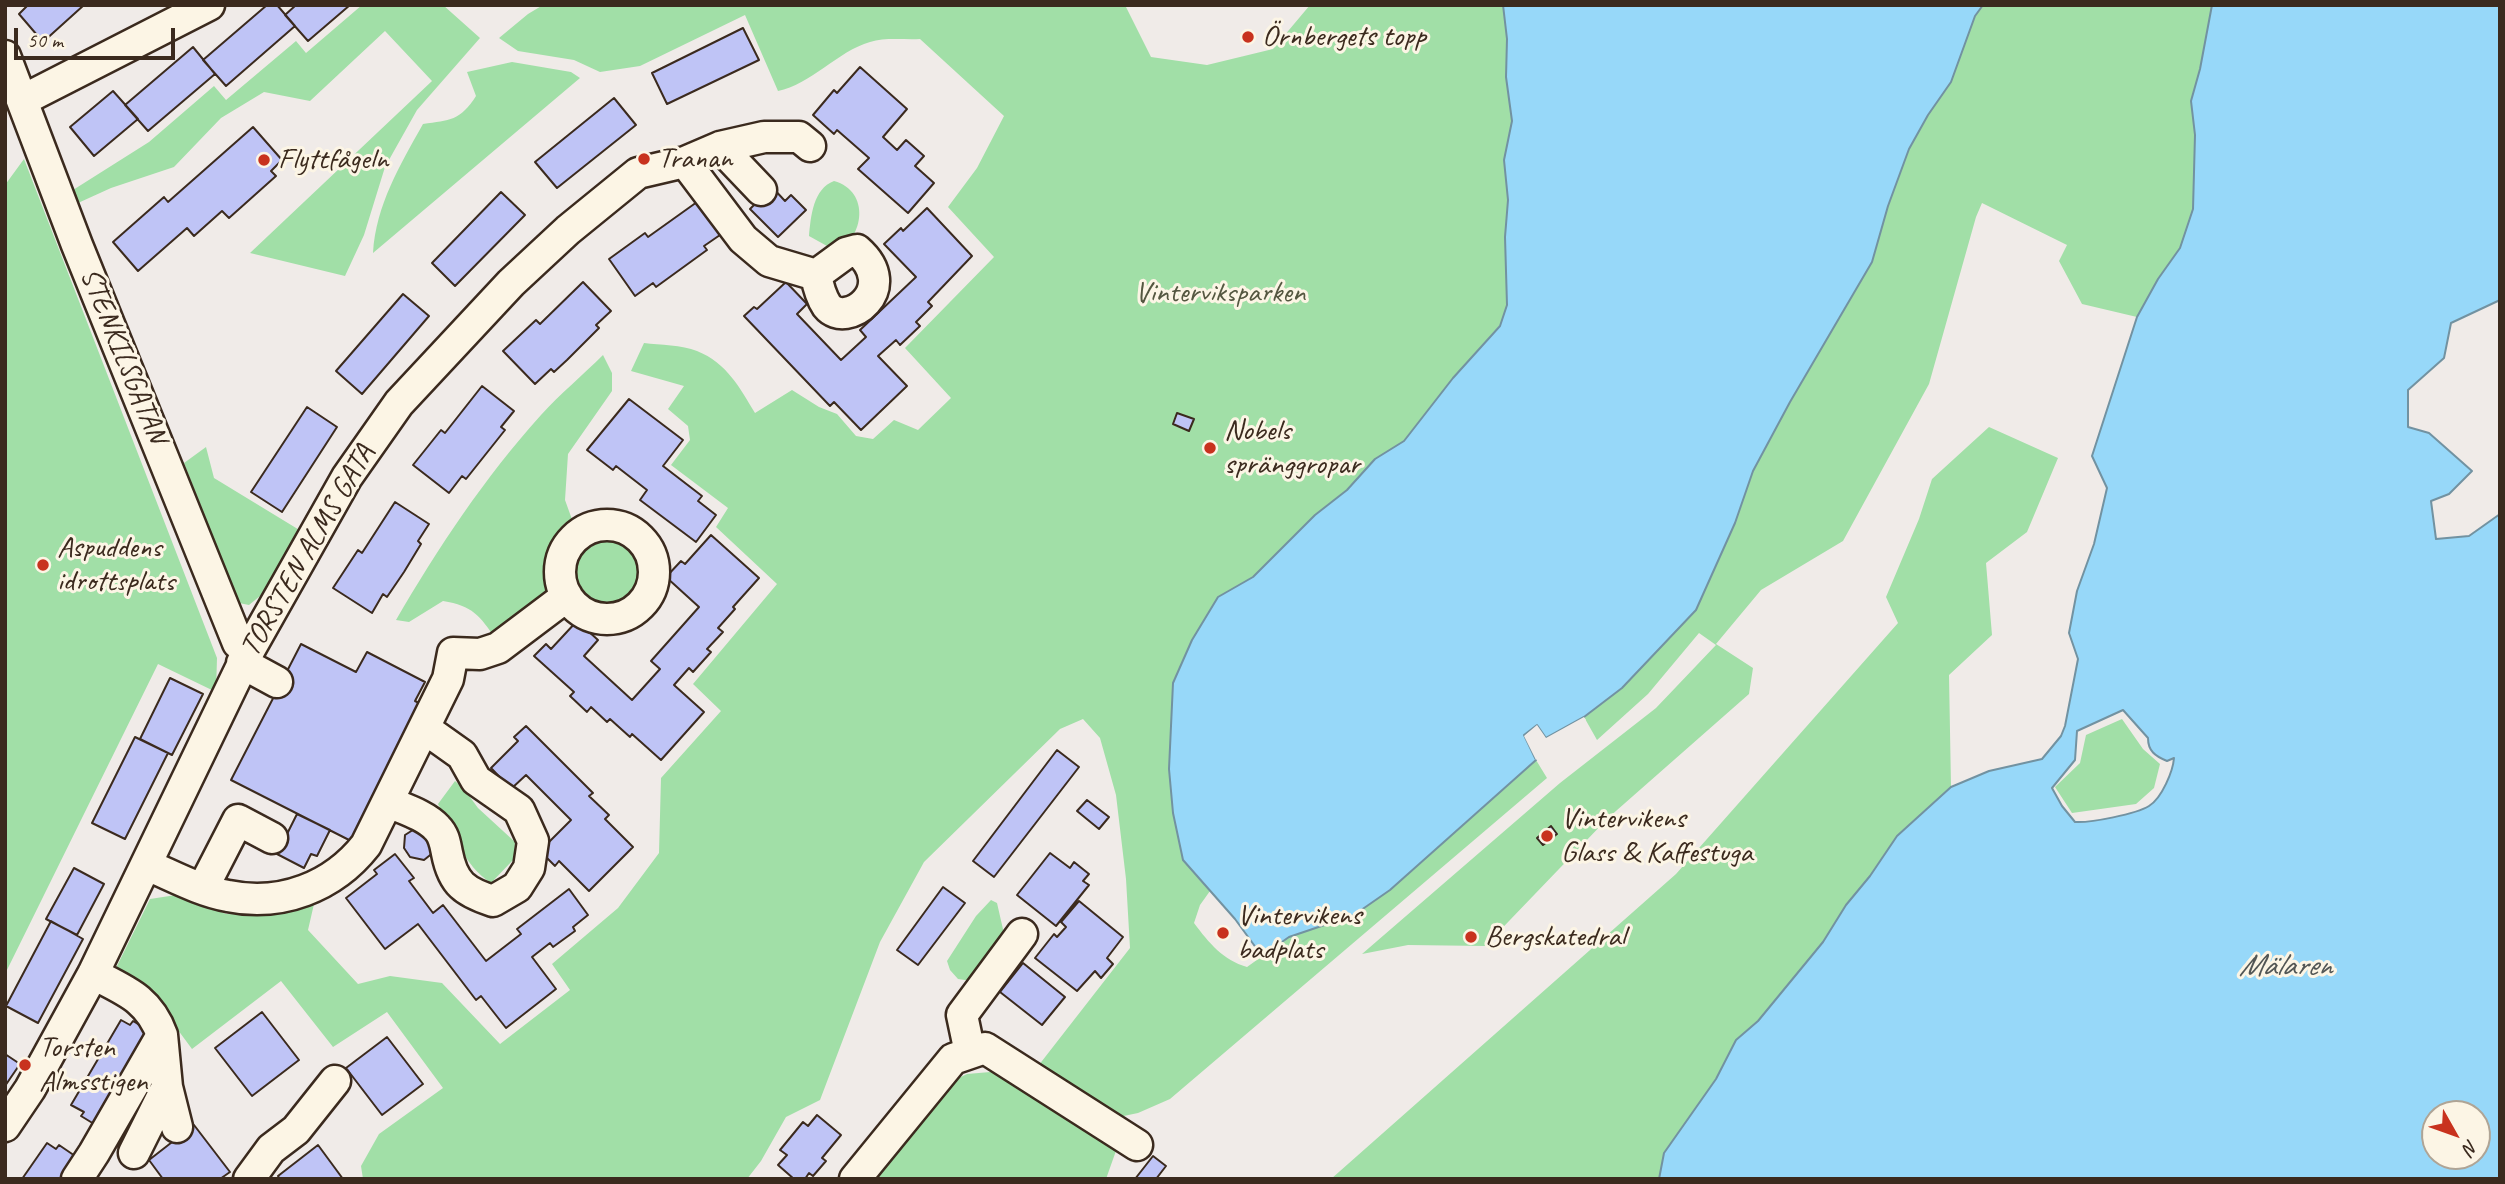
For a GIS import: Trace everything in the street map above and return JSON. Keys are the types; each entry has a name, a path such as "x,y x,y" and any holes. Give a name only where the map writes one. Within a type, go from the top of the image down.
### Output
{"street":[{"path":"23,100 209,5"},
{"name":"STENKILSGATAN","path":"5,56 77,245 237,643 246,656"},
{"name":"TORSTEN ALMS GATA","path":"5,1126 30,1089 93,974 148,865 246,656 347,477 398,404 510,284 568,230 638,173 685,162 720,147 764,138 799,136 810,146"},
{"path":"720,147 761,190"},
{"path":"685,162 743,240 769,261 816,275"},
{"path":"148,865 227,896 270,900 292,896 315,887 354,861 366,845 448,679 453,653 480,654 498,648 567,596"},
{"path":"246,656 278,682"},
{"path":"388,802 437,827 444,837 454,875 468,893 493,901 516,887 529,867 533,841 519,810 476,780 462,755 424,728"},
{"path":"203,888 238,820 272,838"},
{"path":"970,1053 962,1015 1022,933"},
{"path":"93,974 135,996 155,1016 162,1035 167,1087 177,1126"},
{"path":"76,1179 94,1153 162,1035"},
{"path":"855,1179 953,1059 985,1048 1137,1144"},
{"path":"249,1179 271,1149 296,1130 335,1081"},
{"path":"134,1153 167,1087"}],"green space":[{"path":"362,5 443,5 480,38 417,110 385,167 364,235 345,276 250,253 432,81 385,31 310,101 264,92 221,118 174,167 111,188 78,203 73,190 149,142 214,86 226,100 296,41 306,53"},
{"name":"Vinterviksparken","path":"543,5 1125,5 1151,57 1207,65 1273,49 1310,5 1503,5 1507,39 1506,77 1512,121 1504,160 1508,200 1505,237 1507,305 1500,325 1453,378 1404,441 1375,459 1347,490 1315,515 1253,577 1218,597 1192,640 1173,683 1169,769 1173,813 1183,860 1210,891 1200,905 1194,923 1217,950 1247,967 1289,937 1354,915 1458,830 1536,760 1547,778 1170,1099 1138,1113 1114,1118 1035,1070 1130,948 1126,879 1116,795 1100,738 1083,719 1060,729 924,862 880,942 820,1100 786,1117 761,1161 747,1179 363,1179 361,1166 379,1134 443,1088 387,1012 333,1047 281,981 192,1049 144,984 115,970 150,899 176,895 226,914 271,915 314,904 308,930 358,984 390,976 442,983 500,1044 570,990 552,964 618,908 659,853 661,778 721,711 693,684 777,584 716,527 728,508 671,465 690,440 688,426 668,409 684,386 631,371 644,343 697,351 717,362 732,377 755,413 792,390 819,407 837,414 856,436 873,439 894,420 918,430 951,398 905,348 994,257 948,207 977,168 1004,116 920,39 876,40 858,46 801,82 778,91 745,15 640,66 600,72 574,60 518,51 499,38"},
{"path":"1983,5 2212,5 2191,101 2195,135 2193,209 2180,248 2158,279 2137,317 2082,304 2059,261 2067,245 1982,203 1929,384 1843,541 1761,590 1716,644 1753,668 1749,694 1608,818 1485,946 1408,945 1362,954 1560,783 1656,708 1716,645 1699,633 1648,694 1597,740 1584,717 1622,688 1696,610 1735,523 1753,471 1872,262 1888,206 1909,149"},
{"path":"512,62 571,72 580,78 373,253 384,202 423,124 454,118 465,110 476,96 467,72"},
{"path":"24,159 217,658 216,692 158,664 5,974 5,185"},
{"path":"834,181 846,186 854,194 859,215 853,236 836,251 809,236 817,197"},
{"path":"603,355 612,373 612,391 568,454 565,500 574,525 556,557 556,581 551,602 496,639 474,613 462,606 443,601 409,622 396,620 428,566 501,463 548,407"},
{"path":"1989,427 2058,458 2027,532 1986,563 1992,635 1949,675 1951,787 1897,836 1846,905 1823,942 1758,1021 1736,1040 1716,1079 1664,1153 1659,1179 1331,1179 1676,874 1898,623 1886,597 1919,519 1932,479"},
{"path":"206,447 214,478 301,531 265,592 249,605 239,603 184,463"},
{"path":"608,531 623,534 636,543 645,556 648,571 645,586 636,599 623,608 608,611 593,608 580,599 571,586 568,571 571,556 580,543 593,534"},
{"path":"2122,719 2143,749 2160,764 2154,788 2136,804 2072,813 2055,787 2080,763 2086,735"},
{"path":"455,781 478,808 515,842 514,859 491,883 466,858 438,804"},
{"path":"991,900 997,903 1005,938 972,981 958,979 950,970 947,961 976,916"},
{"path":"1002,1071 1117,1148 1106,1179 867,1179 940,1087 967,1074"}],"water":[{"path":"1503,5 1983,5 1975,16 1951,82 1909,149 1888,206 1872,262 1753,471 1735,523 1696,610 1622,688 1584,717 1546,738 1537,725 1524,735 1536,760 1390,890 1354,915 1289,937 1262,956 1235,919 1183,860 1173,813 1169,769 1173,683 1192,640 1218,597 1253,577 1315,515 1347,490 1375,459 1404,441 1453,378 1500,326 1507,305 1505,237 1508,200 1504,160 1512,121 1506,77 1507,39"},
{"name":"Mälaren","path":"2212,5 2500,5 2500,300 2451,323 2444,358 2408,390 2408,427 2429,433 2472,471 2449,494 2431,501 2436,539 2469,536 2500,514 2500,1179 1659,1179 1664,1153 1716,1079 1736,1040 1758,1021 1823,942 1846,905 1897,836 1951,787 1989,771 2042,759 2061,736 2078,659 2069,633 2077,591 2094,544 2107,488 2092,456 2137,317 2158,279 2180,248 2193,209 2195,135 2191,101","holes":["2123,710 2148,738 2149,746 2159,757 2167,761 2174,758 2169,777 2154,802 2134,812 2075,822 2052,788 2075,760 2077,731"]}],"pier":[{"path":"1584,717 1586,720 1547,741 1543,740 1536,730 1528,737 1539,758 1536,760 1524,736 1537,725 1546,738"}],"building":[{"path":"28,5 84,5 43,42 19,14"},
{"path":"267,5 277,5 295,26 226,86 203,60"},
{"path":"296,5 350,5 308,41 285,15"},
{"path":"743,28 759,60 667,104 652,73"},
{"path":"193,47 215,74 148,131 125,105"},
{"path":"860,67 907,109 883,137 897,150 906,140 924,156 915,166 934,183 908,213 858,169 869,158 837,130 834,134 813,115 834,90 837,93"},
{"path":"113,91 138,119 94,156 70,127"},
{"path":"614,98 636,125 557,188 535,162"},
{"path":"253,127 282,160 271,171 276,176 229,218 222,211 194,236 187,228 138,271 113,242 164,197 168,202"},
{"path":"772,187 785,201 791,195 806,210 778,237 750,209"},
{"path":"501,192 525,215 455,286 432,263"},
{"path":"697,202 720,235 704,246 707,250 656,287 653,283 635,296 609,259 645,233 648,237"},
{"path":"927,208 972,256 928,302 932,306 916,322 920,326 900,345 896,340 878,356 907,386 861,430 834,402 830,406 744,316 754,307 757,309 786,282 807,304 797,314 841,360 866,337 860,330 916,277 884,244 901,228 903,231"},
{"path":"583,282 611,311 596,325 599,328 567,360 554,372 551,369 535,384 503,351 536,320 540,324"},
{"path":"403,294 429,316 362,394 336,371"},
{"path":"482,386 514,411 501,427 505,430 466,479 462,476 449,493 413,465 441,430 445,433"},
{"path":"629,399 683,440 663,466 702,496 698,501 716,515 696,542 640,500 647,490 616,466 613,470 587,450"},
{"path":"307,407 337,427 282,512 251,492"},
{"path":"1177,413 1194,419 1189,431 1173,424"},
{"path":"395,502 429,524 418,541 421,544 404,572 387,597 383,594 372,613 333,588 358,550 362,553"},
{"path":"711,535 759,578 718,628 723,632 707,649 711,652 693,672 689,668 674,685 704,712 661,760 610,719 607,722 591,707 587,712 570,696 574,692 534,656 546,644 551,649 577,621 598,640 584,656 632,700 660,669 651,661 699,607 666,577 681,561 685,564"},
{"path":"301,644 356,672 367,652 425,682 415,701 423,705 353,842 231,780"},
{"path":"170,678 203,694 172,755 140,739"},
{"path":"526,726 593,793 589,796 609,815 605,819 633,847 589,891 559,861 555,866 540,851 571,820 526,775 511,789 491,768 518,741 514,737"},
{"path":"135,737 168,753 125,839 92,823"},
{"path":"1057,750 1079,767 994,877 973,861"},
{"path":"1087,800 1109,817 1099,829 1077,811"},
{"path":"297,814 330,830 317,856 311,854 304,868 277,854"},
{"path":"1551,826 1557,834 1543,845 1537,838"},
{"path":"416,828 436,840 434,852 424,860 410,857 404,848 405,835"},
{"path":"1050,853 1070,868 1074,862 1089,874 1083,881 1089,885 1056,926 1017,895"},
{"path":"395,854 414,878 409,881 433,913 443,905 486,961 521,934 517,929 569,889 588,915 573,927 575,931 553,947 550,943 532,957 556,989 506,1028 481,996 476,1000 418,924 385,949 346,898 377,874 374,870"},
{"path":"74,868 104,884 77,935 46,919"},
{"path":"943,887 965,903 918,965 897,950"},
{"path":"1079,901 1123,937 1107,958 1113,964 1101,978 1095,971 1077,991 1035,958 1054,934 1057,937 1066,927 1061,922"},
{"path":"51,921 83,939 38,1023 6,1006"},
{"path":"1023,963 1065,997 1042,1025 1000,992"},
{"path":"262,1012 299,1060 252,1096 215,1048"},
{"path":"121,1020 130,1025 133,1021 153,1033 99,1127 81,1116 84,1112 71,1105"},
{"path":"387,1037 423,1084 382,1115 346,1068"},
{"path":"5,1054 20,1064 5,1086"},
{"path":"817,1115 841,1135 822,1158 826,1161 813,1176 809,1173 805,1179 794,1179 778,1165 787,1155 780,1150 803,1122 808,1126"},
{"path":"194,1125 230,1172 220,1179 163,1179 149,1160"},
{"path":"47,1143 56,1149 59,1145 78,1158 65,1179 22,1179"},
{"path":"318,1145 343,1179 280,1179 278,1176"},
{"path":"1153,1156 1166,1166 1156,1179 1135,1179"}],"place":[{"name":"Örnbergets topp","path":"1248,37"},
{"name":"Tranan","path":"644,159"},
{"name":"Flyttfågeln","path":"264,160"},
{"name":"Nobels spränggropar","path":"1210,448"},
{"name":"Aspuddens idrottsplats","path":"43,565"},
{"name":"Vintervikens Glass & Kaffestuga","path":"1547,836"},
{"name":"Vintervikens badplats","path":"1223,933"},
{"name":"Bergskatedral","path":"1471,937"},
{"name":"Torsten Almsstigen","path":"25,1065"}]}
